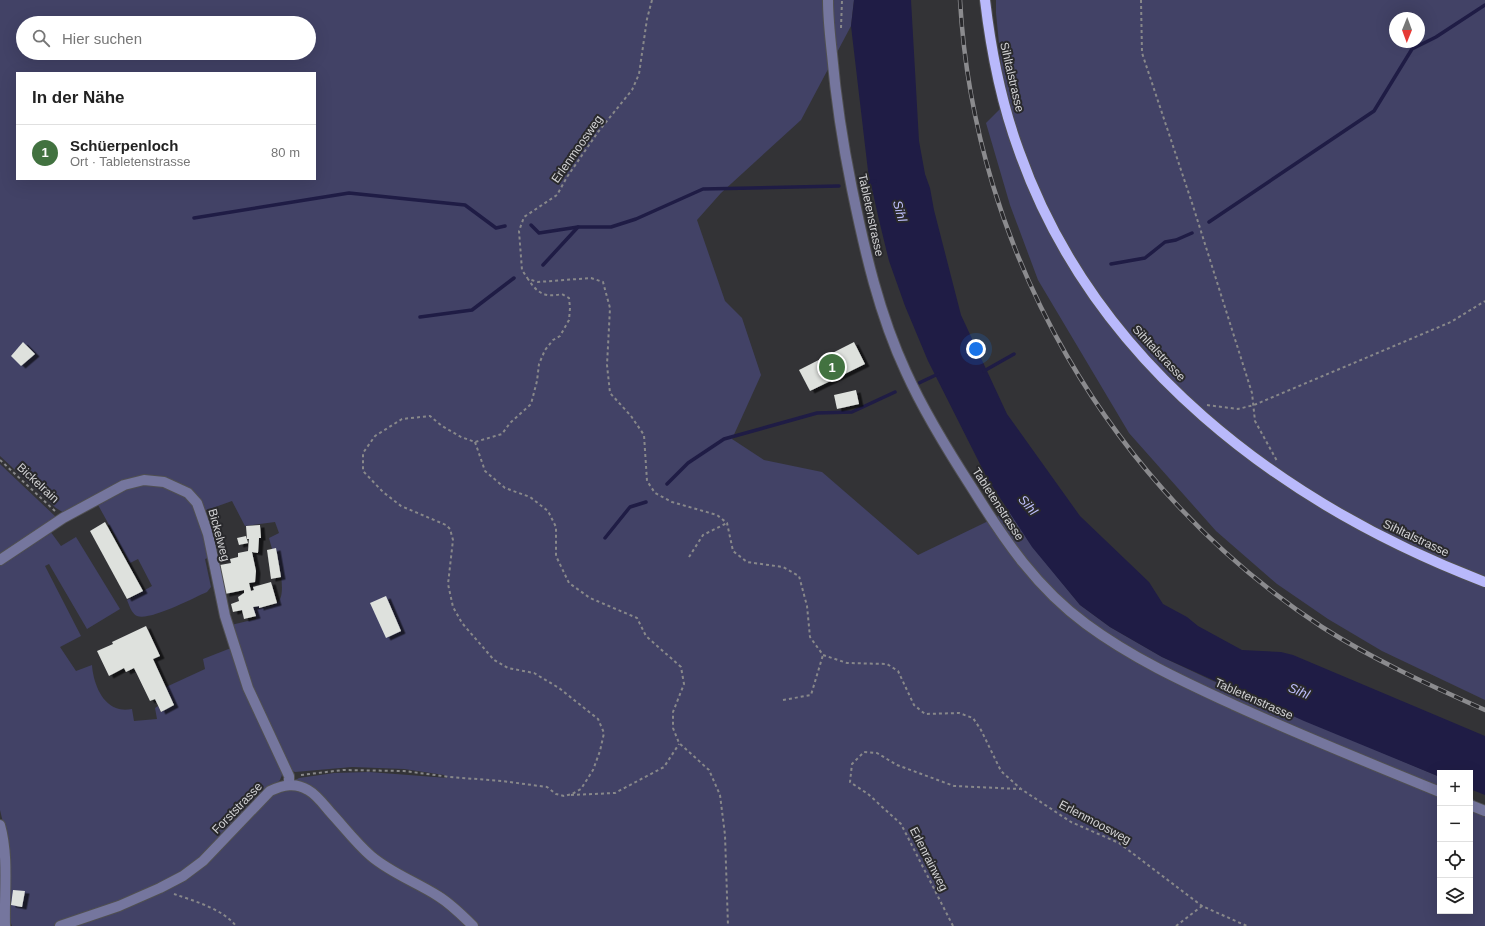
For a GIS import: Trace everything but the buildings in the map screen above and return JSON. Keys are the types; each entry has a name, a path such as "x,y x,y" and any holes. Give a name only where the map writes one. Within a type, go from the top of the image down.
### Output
{"main road":[{"name":"Sihltalstrasse","path":"985,0 992,50 1003,99 1019,152 1032,185 1074,266 1101,306 1129,341 1161,376 1193,407 1239,446 1286,480 1331,509 1382,537 1427,558 1485,582"}],"street":[{"name":"Tabletenstrasse","path":"828,0 828,16 839,120 867,260 877,298 907,374 958,467 1014,553 1040,583 1069,611 1108,640 1143,662 1255,714 1437,791"},
{"name":"Bickelweg","path":"0,560 63,518 124,485 144,480 164,482 188,493 197,503 208,534 225,616 248,688 289,776 289,785"},
{"name":"Forststrasse","path":"60,926 119,906 183,876 203,861 270,791 289,785"},
{"path":"289,785 296,785 309,790 370,855 393,872 439,896 460,912 473,926"},
{"path":"1472,806 1485,811"},
{"path":"0,825 3,837 5,868 5,926"}],"path":[{"name":"Erlenmoosweg","path":"528,279 522,270 519,231 524,217 557,195 567,177 598,132 632,90 639,74 647,19 652,0"},
{"path":"1141,0 1142,52 1252,393 1255,418 1270,448"},
{"path":"528,279 538,282 590,278 603,282 610,308 607,365 610,393 631,416 644,435 647,481 655,493 672,502 717,515 727,523 733,551 747,562 783,567 799,576 806,606 810,637 824,655 811,695 783,700"},
{"path":"528,279 534,289 544,294 553,296 562,294 569,298 570,308 569,320 560,336 553,340 545,350 539,364 531,404 510,423 502,434 474,442 461,437 442,426 430,416 402,419 375,436 363,453 363,471 383,492 402,506 446,525 450,529 452,540 448,584 453,607 462,623 494,660 508,668 534,673 559,688 600,721 604,733 600,751 593,770 581,789 564,796"},
{"path":"1217,406 1238,409 1254,405 1452,322 1485,301"},
{"path":"474,442 485,470 505,488 530,497 548,511 556,527 556,556 569,583 590,598 637,618 646,636 681,667 684,684 673,712 673,728 679,743 709,770 720,795 726,835 728,926"},
{"name":"Bickelrain","path":"0,460 63,518"},
{"path":"689,557 703,534 727,523"},
{"name":"Erlenmoosweg","path":"824,655 847,662 887,664 898,671 914,705 926,714 959,713 973,718 981,730 1001,771 1021,789 1070,822 1119,843 1202,906 1247,926"},
{"path":"289,785 298,775 343,770 404,771 547,787 556,794 564,796 615,794 664,767 679,743"},
{"name":"Erlenrainweg","path":"953,926 901,824 868,794 850,782 852,764 864,752 877,753 897,765 954,786 1021,789"},
{"path":"160,888 212,908 233,922 236,926"},
{"path":"1176,926 1202,906"}],"shaded area":[{"path":"0,0 854,0 851,26 801,120 721,193 697,220 725,301 742,318 761,375 732,439 764,460 822,472 918,555 1009,511 1033,547 1080,605 1110,627 1162,657 1211,680 1437,776 1437,914 1473,914 1473,799 1485,808 1485,926 75,926 173,886 272,794 299,778 334,773 369,772 448,778 444,775 404,769 352,767 295,772 291,770 247,678 231,625 256,619 253,607 259,606 260,608 272,605 278,602 281,598 282,585 276,549 272,549 269,538 279,533 275,522 245,526 232,501 204,511 200,500 146,478 64,513 56,508 0,456"},
{"path":"996,0 1485,0 1485,700 1382,651 1328,619 1277,584 1216,531 1129,433 1038,280 1010,205 986,123 1005,104"},
{"path":"0,464 57,518 0,556"},
{"path":"149,483 166,486 182,493 193,503 211,557 205,559 211,587 207,592 182,604 143,617 137,616 134,613 127,600 152,586 138,559 130,563 97,503 132,486"},
{"path":"50,531 61,546 76,537 120,609 87,629 49,564 45,566 81,636 60,647 76,671 92,665 96,684 102,696 110,705 116,708 124,710 132,709 134,721 157,719 155,708 158,706 161,712 174,705 166,687 205,669 203,659 231,648 282,767 282,775 280,780 203,856 186,870 131,898 76,919 54,926 12,926 9,918 6,835 0,810 0,564"}],"water":[{"name":"Sihl","path":"854,0 911,0 919,141 925,174 930,188 934,210 961,315 1007,414 1080,516 1149,582 1163,604 1187,617 1198,626 1242,650 1281,652 1293,655 1485,736 1485,795 1473,790 1473,770 1437,770 1437,776 1304,721 1162,657 1110,627 1080,605 1032,547 987,478 928,361 905,306 889,261 868,171 851,26"}],"waterway":[{"path":"1209,222 1374,111 1412,49 1436,37 1485,5"},
{"path":"864,183 875,181"},
{"path":"543,265 578,227 611,227 636,219 703,189 839,186"},
{"path":"194,218 349,193 465,205 496,228 505,226"},
{"path":"531,225 539,233 578,227"},
{"path":"1111,264 1145,258 1165,242 1176,240 1192,233"},
{"path":"420,317 472,310 514,278"},
{"path":"984,371 1014,354"},
{"path":"919,383 938,374"},
{"path":"667,484 688,463 724,439 817,413 852,412 895,392"},
{"path":"605,538 630,507 646,502"}],"railway":[{"path":"960,0 971,94 993,185 1025,273 1067,356 1118,434 1178,506 1246,571 1322,627 1342,639 1402,672 1485,710"}],"place":[{"name":"Schüerpenloch","path":"832,367"}]}
